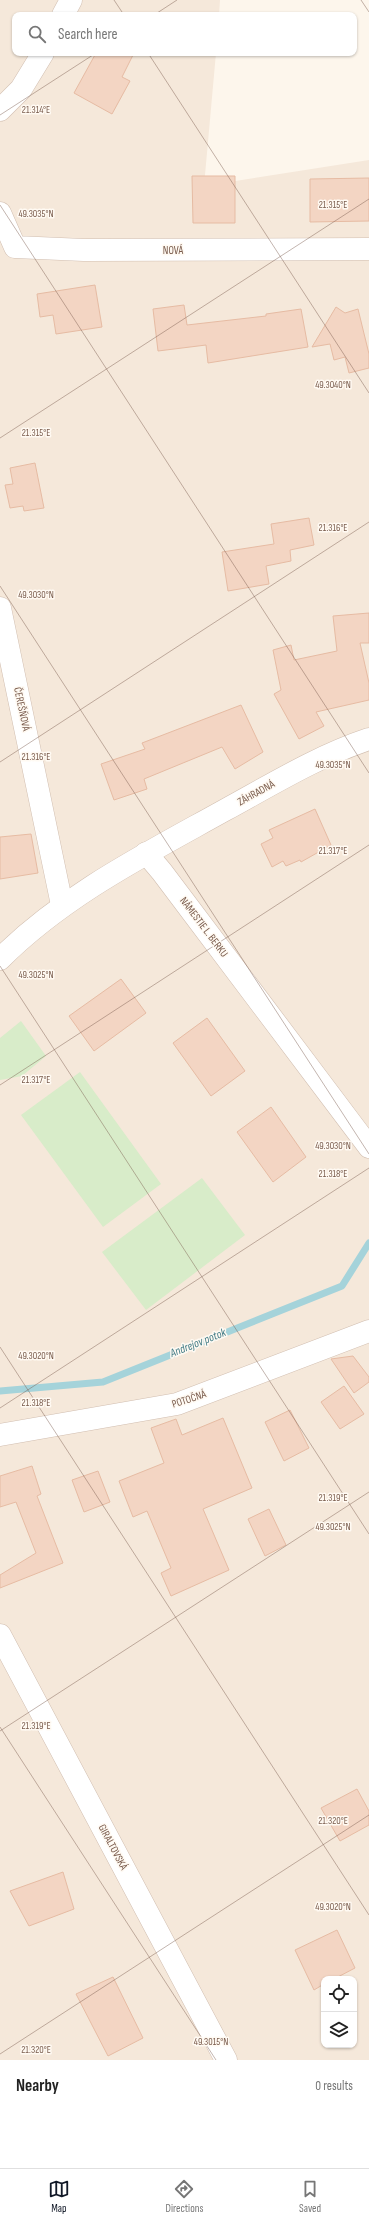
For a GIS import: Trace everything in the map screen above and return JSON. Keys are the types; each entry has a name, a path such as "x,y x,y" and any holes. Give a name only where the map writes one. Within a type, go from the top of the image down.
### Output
{"street":[{"path":"65,12 71,0"},
{"path":"0,110 21,89 41,56"},
{"name":"NOVÁ","path":"0,213 14,247 84,250 369,249"},
{"name":"ČEREŠŇOVÁ","path":"0,608 62,905"},
{"name":"ZÁHRADNÁ","path":"146,854 282,779 324,758 369,739"},
{"path":"0,959 62,905 146,854"},
{"name":"NÁMESTIE L. BERKU","path":"146,854 162,872 369,1147"},
{"name":"POTOČNÁ","path":"0,1435 178,1404 369,1331"},
{"name":"GIRALTOVSKÁ","path":"0,1635 226,2060"}],"shaded area":[{"path":"0,0 220,0 219,12 12,12 12,56 216,56 204,186 369,160 369,2060 0,2060"}],"green space":[{"path":"21,1021 46,1056 22,1076 0,1080 0,1038"},
{"path":"80,1072 161,1184 103,1227 21,1115"},
{"path":"202,1178 245,1235 146,1310 102,1252"}],"building":[{"path":"94,56 132,56 122,77 130,81 112,114 74,93"},
{"path":"192,176 235,176 235,223 193,223"},
{"path":"369,178 369,221 310,222 310,179"},
{"path":"95,285 102,327 56,334 53,315 40,317 37,294"},
{"path":"184,305 187,325 266,316 266,314 301,309 308,347 208,363 206,345 158,351 153,309"},
{"path":"336,307 345,313 358,309 369,354 369,368 349,373 345,357 334,360 330,344 312,347"},
{"path":"35,463 44,508 24,511 23,506 10,508 5,485 13,484 10,468"},
{"path":"309,518 314,545 290,550 291,561 266,566 269,584 228,591 222,552 274,544 271,524"},
{"path":"369,613 369,643 360,643 369,683 369,700 316,712 324,726 299,739 274,694 281,690 273,650 291,645 294,660 337,651 333,616"},
{"path":"241,705 263,752 235,769 222,747 144,779 147,789 114,800 101,764 145,749 142,743"},
{"path":"315,809 331,845 301,862 300,860 286,866 283,861 272,867 261,844 273,838 269,830"},
{"path":"31,834 38,873 0,879 0,837"},
{"path":"121,979 146,1013 94,1051 69,1016"},
{"path":"207,1018 245,1071 211,1096 173,1043"},
{"path":"271,1107 306,1157 273,1182 237,1132"},
{"path":"353,1356 369,1377 369,1382 354,1393 331,1359"},
{"path":"344,1386 364,1414 340,1429 321,1402"},
{"path":"290,1410 309,1448 284,1461 265,1422"},
{"path":"223,1418 252,1488 203,1509 229,1570 171,1596 161,1573 171,1568 147,1511 133,1517 119,1481 164,1463 151,1428 176,1419 182,1435"},
{"path":"32,1466 41,1494 37,1496 63,1563 0,1588 0,1575 36,1553 16,1502 0,1507 0,1476"},
{"path":"98,1471 110,1502 84,1512 72,1480"},
{"path":"269,1509 286,1545 265,1556 248,1519"},
{"path":"357,1789 369,1811 369,1825 340,1841 321,1808"},
{"path":"63,1872 74,1909 29,1926 10,1891"},
{"path":"337,1930 355,1968 340,1976 321,1976 321,1986 314,1990 295,1950"},
{"path":"113,1977 143,2038 108,2056 76,1994"}],"waterway":[{"name":"Andrejov potok","path":"0,1391 103,1382 342,1286 369,1243"}]}
